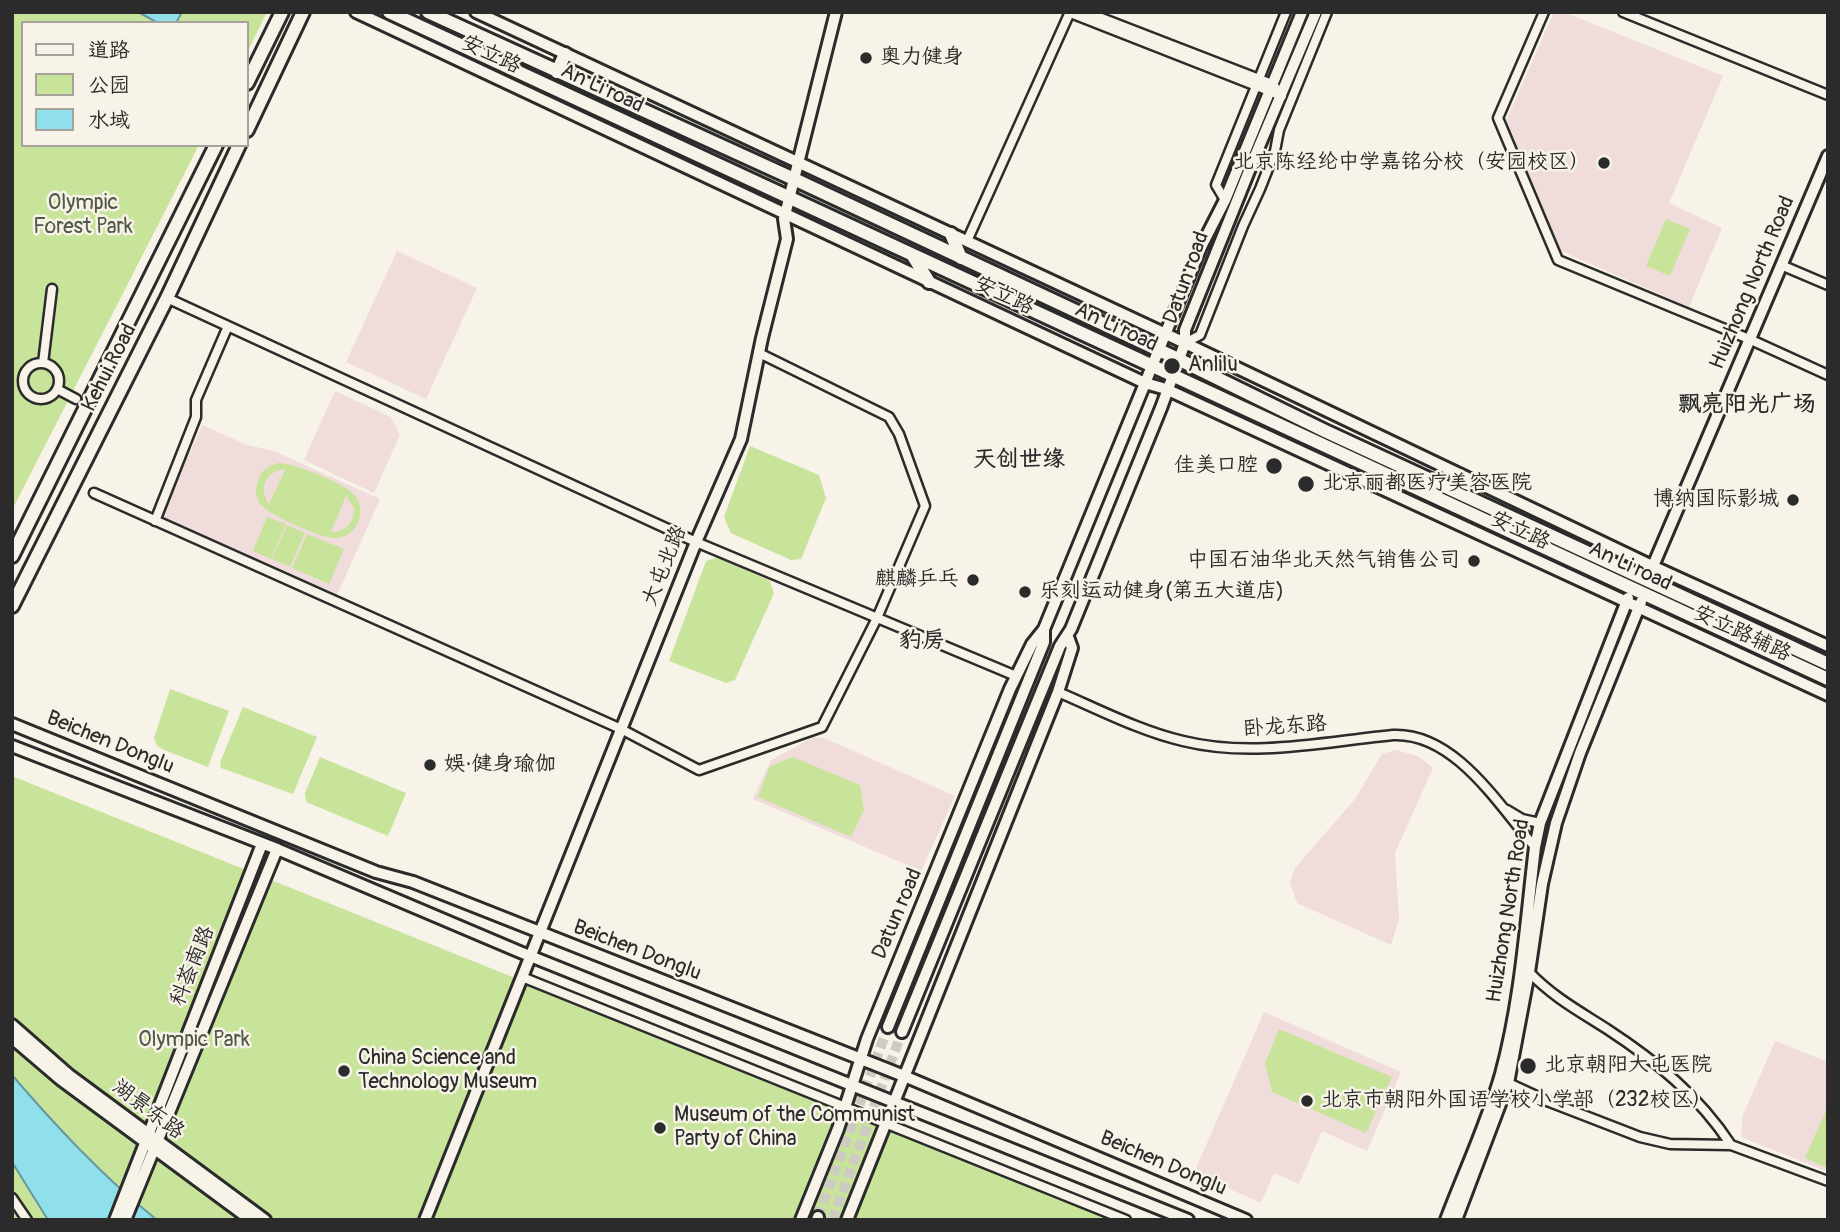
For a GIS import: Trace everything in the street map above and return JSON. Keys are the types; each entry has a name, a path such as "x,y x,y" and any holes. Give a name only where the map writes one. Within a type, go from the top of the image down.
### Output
{"main road":[{"path":"248,81 282,12"},
{"path":"248,128 303,12"},
{"name":"An Li road","path":"389,12 1172,375 1629,595 1828,679"},
{"name":"An Li road","path":"428,12 794,179 1325,431 1828,664"},
{"path":"557,72 565,54"},
{"name":"Kehui Road","path":"12,556 215,147"},
{"name":"Kehui Road","path":"12,606 167,298 239,147"},
{"path":"951,234 961,258"},
{"path":"913,256 929,282"}],"street":[{"name":"安立路","path":"356,12 1145,383 1166,389 1629,595"},
{"name":"安立路","path":"476,12 1185,343 1653,566"},
{"path":"799,163 836,12"},
{"path":"967,241 1069,12 1271,87 1282,96"},
{"path":"1086,12 1258,82"},
{"path":"1225,200 1216,185 1286,12"},
{"name":"Datun road","path":"801,1220 861,1059 1016,676 1032,644 1044,629 1201,247 1225,200 1302,12"},
{"name":"Datun road","path":"902,1032 1161,408 1185,343 1185,330 1316,12"},
{"path":"1185,343 1200,335 1275,151 1279,130 1326,12"},
{"path":"1544,12 1498,118 1558,260 1749,339 1828,375"},
{"path":"1623,12 1828,95"},
{"name":"Huizhong North Road","path":"1456,1220 1508,1083 1542,884 1556,823 1580,753 1642,601 1647,579 1828,156"},
{"name":"大屯北路","path":"425,1220 696,541 741,439 787,239 786,214 799,163"},
{"path":"1781,265 1828,285"},
{"path":"43,363 52,289"},
{"path":"167,298 696,541 1016,676"},
{"path":"155,521 196,417 196,400 228,326"},
{"path":"94,493 621,729 699,770 822,727 877,618 925,506 925,499 899,434 889,417 759,353"},
{"path":"43,363 51,366 58,375 57,389 51,396 34,397 25,389 23,383 26,372 34,364 43,363"},
{"path":"57,389 76,399"},
{"name":"安立路辅路","path":"1653,566 1828,646"},
{"path":"1629,595 1647,579"},
{"name":"Huizhong North Road","path":"1446,1220 1496,1091 1505,1059 1517,993 1540,823 1629,595"},
{"name":"安立路辅路","path":"1642,601 1828,695"},
{"name":"Datun road","path":"888,1027 1044,642 1044,629"},
{"name":"Datun road","path":"847,1220 1058,692 1072,648 1068,637"},
{"name":"卧龙东路","path":"1058,692 1157,733 1212,746 1247,749 1405,736 1432,744 1459,760 1479,777 1535,847"},
{"name":"Beichen Donglu","path":"12,724 376,872 413,882 904,1076 1246,1220"},
{"name":"Beichen Donglu","path":"12,746 277,849 530,955 1188,1220"},
{"name":"卧龙东路","path":"1500,803 1514,815 1540,823"},
{"name":"科荟南路","path":"151,1142 262,844"},
{"name":"科荟南路","path":"115,1220 129,1196 277,849"},
{"path":"1529,972 1567,1006 1605,1028 1670,1074 1716,1122 1731,1145"},
{"path":"522,977 1125,1220"},
{"name":"湖景东路","path":"12,1025 151,1142 251,1220"},
{"name":"湖景东路","path":"12,1038 60,1079 265,1220"},
{"path":"1508,1083 1640,1137 1670,1144 1731,1145 1828,1181"},
{"name":"科荟南路","path":"125,1220 129,1196"},
{"path":"12,1198 27,1220"}],"shaded area":[{"name":"北京陈经纶中学嘉铭分校（安园校区）","path":"1554,12 1564,12 1723,76 1669,203 1722,228 1689,307 1561,251 1505,123"},
{"path":"397,251 477,288 426,399 346,362"},
{"path":"335,391 391,417 400,435 374,493 304,460"},
{"path":"202,425 247,445 274,451 380,499 337,595 161,518"},
{"path":"814,737 824,738 955,796 921,871 753,799 771,760"},
{"path":"1396,750 1418,756 1433,768 1395,853 1399,919 1391,945 1297,903 1290,882 1295,868 1355,799 1382,754"},
{"name":"北京市朝阳外国语学校小学部（232校区）","path":"1264,1012 1401,1072 1367,1151 1322,1131 1299,1184 1274,1173 1261,1203 1194,1173"},
{"path":"1775,1041 1828,1062 1828,1172 1741,1137 1743,1115"}],"green space":[{"name":"Olympic Forest Park","path":"12,12 267,12 248,51 248,21 21,21 21,147 198,147 12,510"},
{"path":"1666,219 1690,229 1670,276 1646,266"},
{"path":"750,446 819,475 826,498 801,559 791,560 731,533 724,517"},
{"path":"279,463 308,470 351,492 356,497 360,511 357,525 352,531 340,538 325,537 272,513 260,504 256,491 259,478 267,468","holes":["285,470 269,504 264,492 266,481 273,473","346,496 354,508 353,518 345,529 331,532"]},
{"path":"267,517 286,524 271,559 253,551"},
{"path":"287,525 305,533 290,567 272,559"},
{"path":"307,534 344,549 329,584 292,568"},
{"path":"718,557 770,581 774,593 735,680 726,683 669,661 706,561"},
{"path":"170,689 229,711 208,767 157,746 154,738"},
{"path":"243,707 317,737 293,794 221,768 220,762"},
{"path":"320,757 406,793 388,836 306,802 305,793"},
{"path":"793,757 860,785 864,810 851,837 758,797 770,766"},
{"name":"Olympic Park","path":"12,776 1118,1220 12,1220"},
{"path":"1279,1029 1392,1077 1366,1133 1272,1092 1265,1063"},
{"path":"1828,1106 1828,1168 1805,1158"}],"water":[{"path":"138,12 182,12 177,21 154,21"},
{"path":"12,1075 81,1150 157,1220 48,1220 12,1162"}],"tunnel":[{"path":"818,1217 888,1027"},
{"path":"832,1220 902,1032"}],"place":[{"name":"奥力健身","path":"866,58"},
{"name":"北京陈经纶中学嘉铭分校（安园校区）","path":"1604,163"},
{"name":"Anlilu","path":"1172,366"},
{"name":"佳美口腔","path":"1274,466"},
{"name":"北京丽都医疗美容医院","path":"1306,484"},
{"name":"博纳国际影城","path":"1793,500"},
{"name":"中国石油华北天然气销售公司","path":"1474,561"},
{"name":"麒麟乒乓","path":"973,580"},
{"name":"乐刻运动健身(第五大道店)","path":"1025,592"},
{"name":"娱·健身瑜伽","path":"430,765"},
{"name":"北京朝阳大屯医院","path":"1528,1066"},
{"name":"China Science and Technology Museum","path":"344,1071"},
{"name":"北京市朝阳外国语学校小学部（232校区）","path":"1307,1101"},
{"name":"Museum of the Communist Party of China","path":"660,1128"}],"district":[{"name":"飘亮阳光广场","path":"1747,405"},
{"name":"天创世缘","path":"1019,460"},
{"name":"豹房","path":"922,641"}]}
